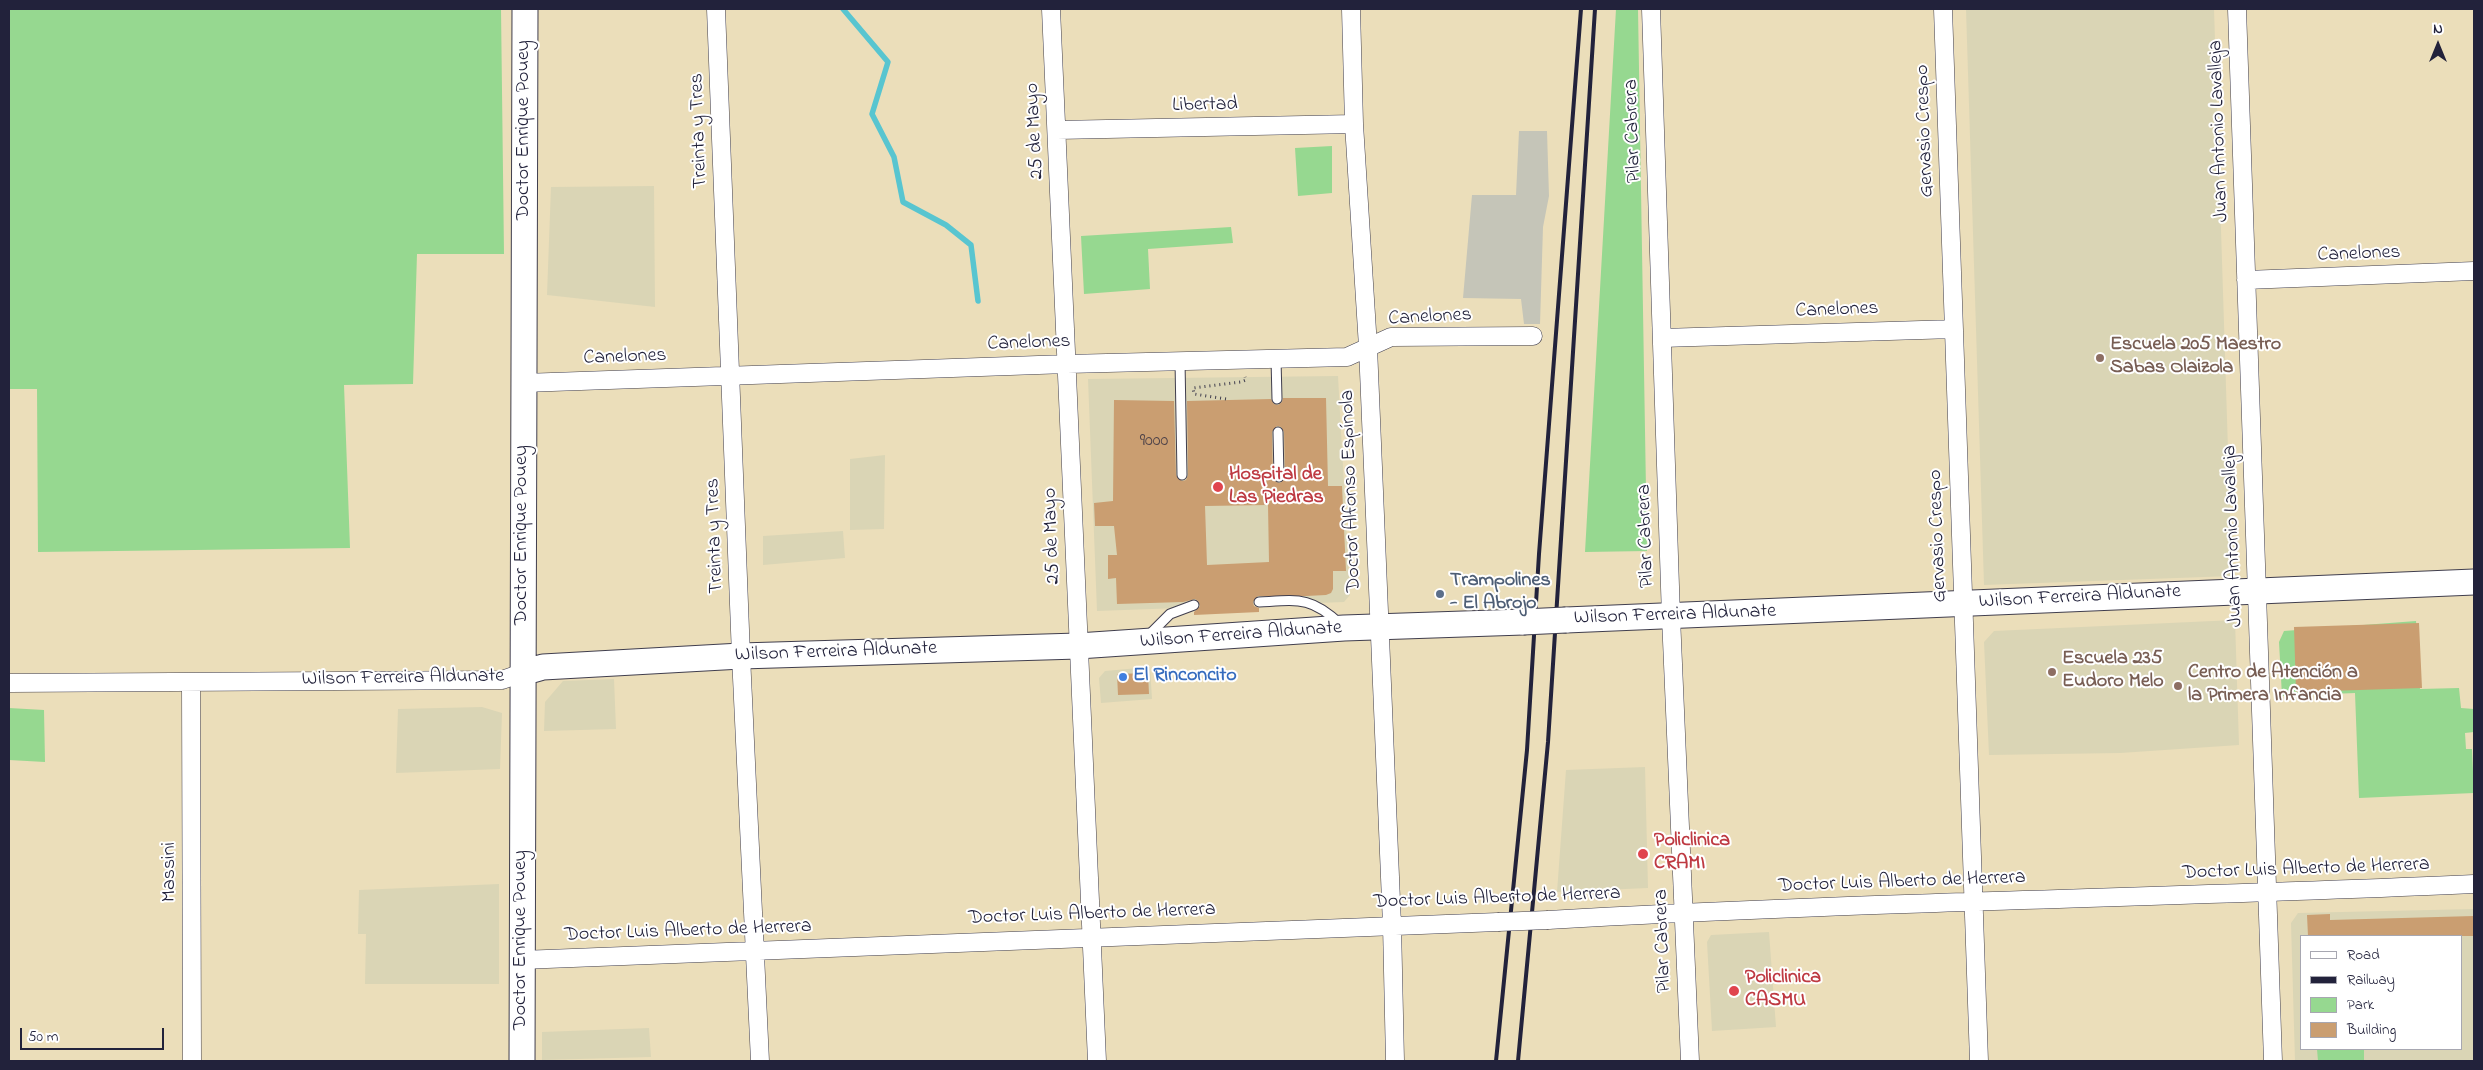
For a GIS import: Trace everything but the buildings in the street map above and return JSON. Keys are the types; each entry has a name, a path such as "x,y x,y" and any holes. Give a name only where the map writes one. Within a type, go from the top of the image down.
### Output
{"street":[{"name":"Doctor Enrique Pouey","path":"522,1061 525,9"},
{"name":"Treinta y Tres","path":"716,9 732,375 741,656 760,1061"},
{"name":"25 de Mayo","path":"1051,9 1068,364 1090,936 1097,1061"},
{"name":"Doctor Alfonso Espínola","path":"1351,9 1354,124 1368,348 1392,925 1395,1061"},
{"name":"Pilar Cabrera","path":"1651,9 1671,617 1690,1061"},
{"name":"Gervasio Crespo","path":"1943,9 1979,1061"},
{"name":"Juan Antonio Lavalleja","path":"2237,9 2273,1061"},
{"name":"Libertad","path":"1057,130 1354,124"},
{"name":"Canelones","path":"2246,280 2474,271"},
{"name":"Canelones","path":"1662,338 1954,329"},
{"name":"Canelones","path":"523,383 1068,364 1347,357 1391,337 1533,336"},
{"name":"Wilson Ferreira Aldunate","path":"9,683 502,680 543,667 741,656 1078,646 1344,628 1671,617 2474,582"},
{"name":"Massini","path":"191,682 192,1061"},
{"name":"Doctor Luis Alberto de Herrera","path":"522,960 1090,936 1548,920 1684,912 2266,894 2474,884"}],"lane":[{"path":"1276,359 1277,399"},
{"path":"1180,361 1182,475"},
{"path":"1278,432 1279,477"},
{"path":"1259,602 1292,600 1309,602 1324,608 1344,628"},
{"path":"1143,642 1170,614 1194,605"}],"path":[{"path":"1226,399 1194,394 1193,390 1200,386 1246,380 1245,359"}],"shaded area":[{"name":"Escuela 205 Maestro Sabas Olaizola","path":"1966,9 2214,9 2232,576 1984,585"},
{"path":"1519,131 1547,131 1549,196 1543,227 1540,324 1524,324 1521,299 1463,298 1472,195 1516,195"},
{"path":"654,186 655,307 547,295 551,187"},
{"name":"Hospital de Las Piedras","path":"1338,376 1350,595 1344,602 1097,611 1088,379"},
{"path":"885,455 884,529 850,530 850,459"},
{"path":"843,531 845,558 763,565 763,536"},
{"path":"2235,620 2239,745 2120,753 1989,755 1984,642 1994,631"},
{"path":"1150,667 1152,699 1101,703 1099,678 1105,671"},
{"path":"614,679 616,729 544,731 545,702 563,681"},
{"path":"482,707 502,713 500,769 396,773 398,709"},
{"path":"1645,767 1648,888 1557,892 1566,770"},
{"path":"499,884 499,984 365,984 366,934 358,934 359,890"},
{"path":"2474,909 2474,1061 2295,1061 2291,923 2298,913"},
{"path":"1769,932 1776,1027 1712,1031 1707,942 1711,935"},
{"path":"649,1028 651,1057 542,1060 542,1032"}],"green space":[{"path":"9,9 501,9 504,254 417,254 413,384 344,385 350,548 38,552 37,389 9,389"},
{"path":"1616,9 1638,9 1647,551 1585,552"},
{"path":"1332,146 1332,193 1298,196 1295,148"},
{"path":"1231,227 1233,243 1148,249 1150,289 1084,294 1081,236"},
{"path":"2416,621 2420,689 2459,688 2461,708 2474,709 2474,732 2465,733 2466,749 2472,749 2474,793 2359,798 2355,693 2282,696 2279,642 2284,631"},
{"path":"9,708 44,710 45,762 9,760"},
{"path":"2317,1050 2364,1050 2364,1061 2318,1061"}],"waterway":[{"path":"843,9 888,62 872,114 894,157 903,202 946,225 971,245 978,301"}],"railway":[{"path":"1496,1061 1527,750 1539,554 1581,9"},
{"path":"1518,1061 1548,742 1595,9"}],"place":[{"name":"Escuela 205 Maestro Sabas Olaizola","path":"2100,358"},
{"name":"Hospital de Las Piedras","path":"1218,487"},
{"name":"Trampolines - El Abrojo","path":"1440,594"},
{"name":"Escuela 235 Eudoro Melo","path":"2052,672"},
{"name":"El Rinconcito","path":"1123,677"},
{"name":"Centro de Atención a la Primera Infancia","path":"2178,686"},
{"name":"Policlinica CRAMI","path":"1643,854"},
{"name":"Policlinica CASMU","path":"1734,991"}]}
